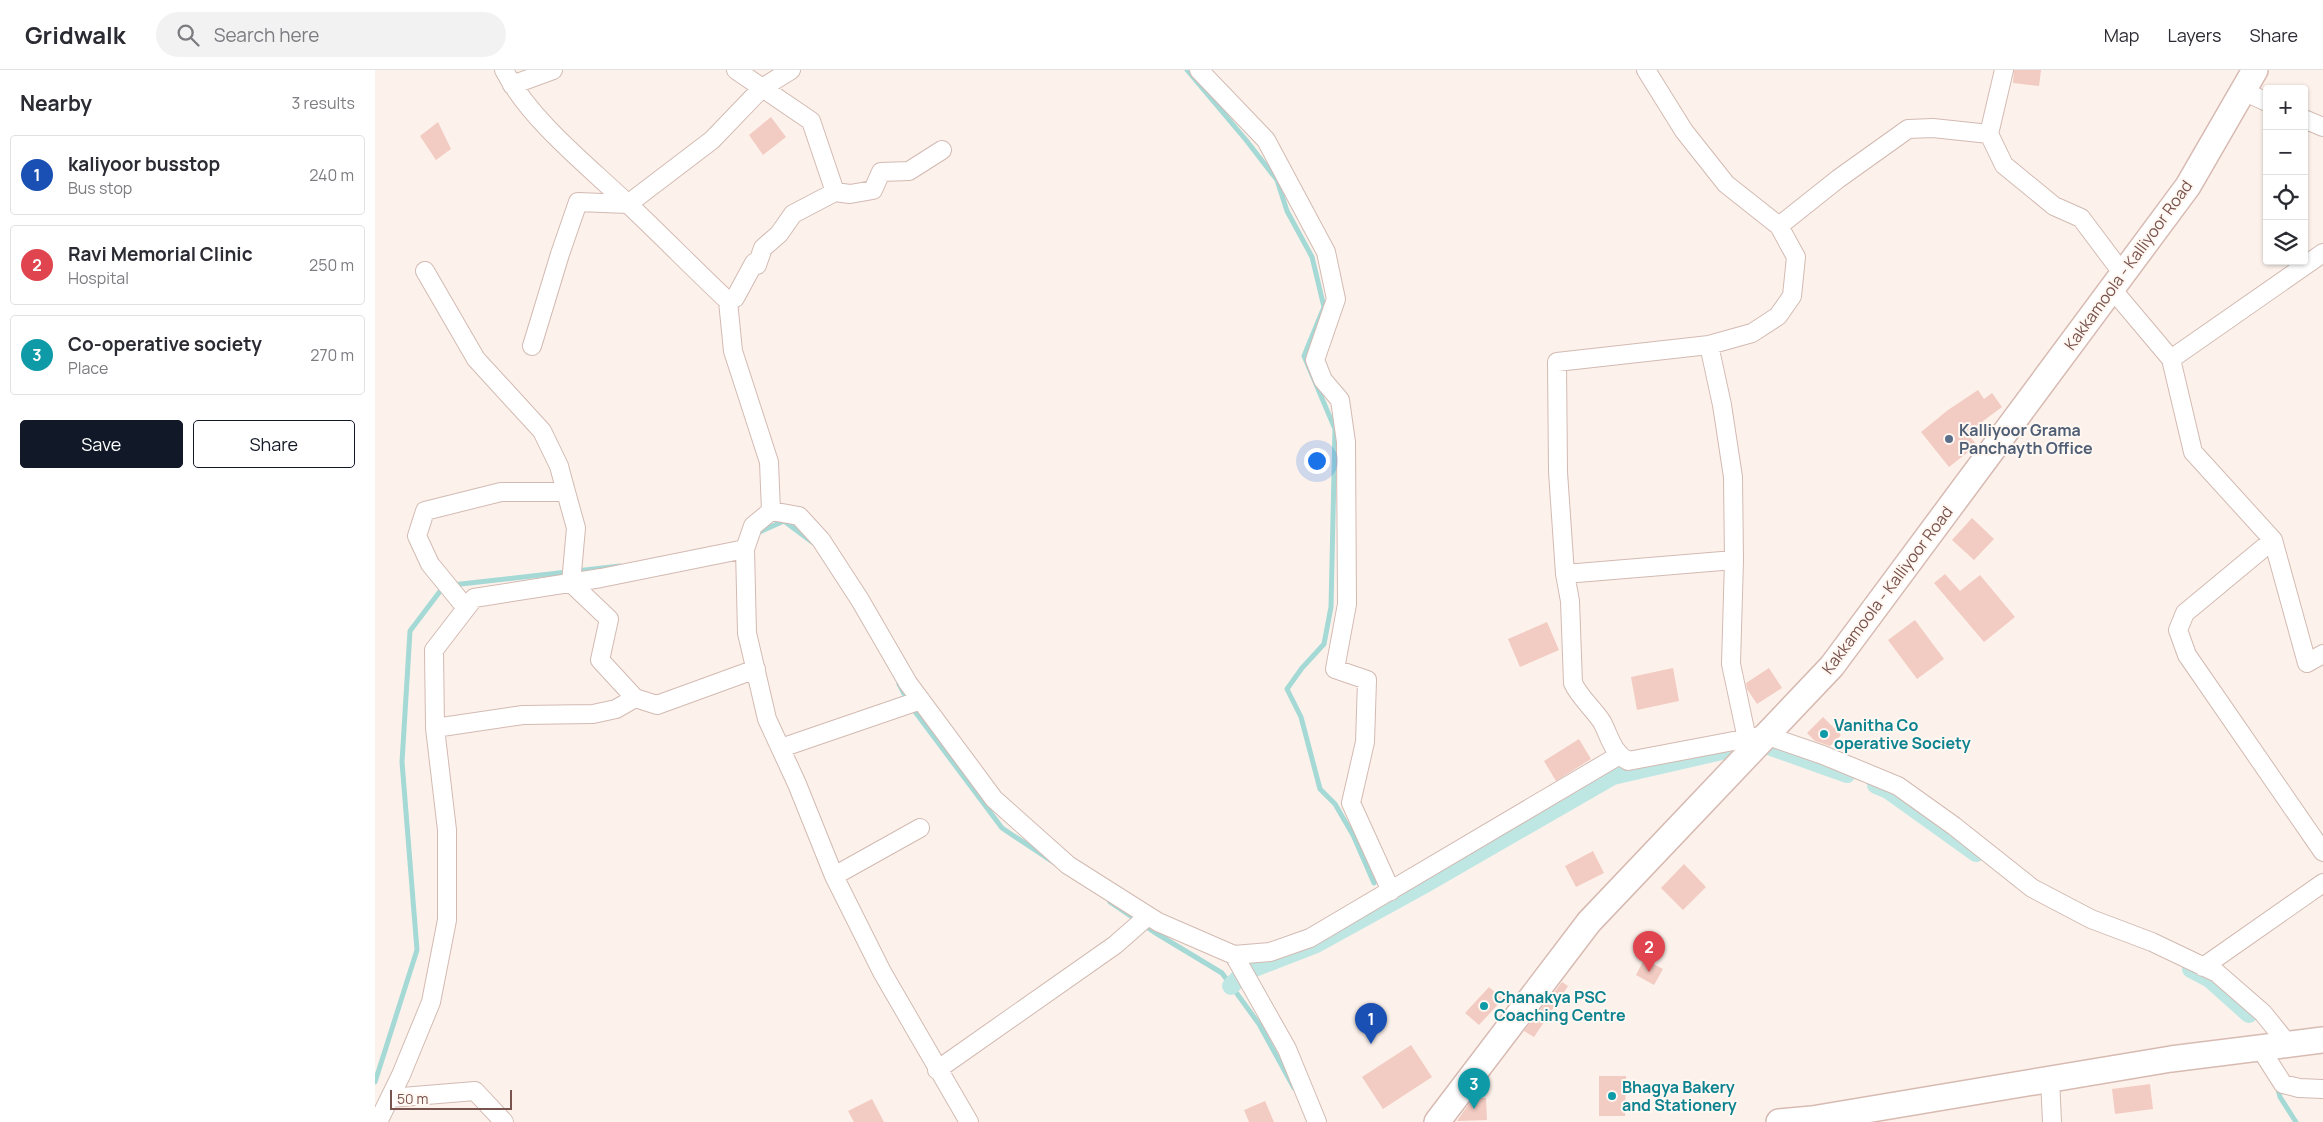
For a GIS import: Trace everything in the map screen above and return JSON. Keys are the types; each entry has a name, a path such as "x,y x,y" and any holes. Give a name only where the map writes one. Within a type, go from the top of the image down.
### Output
{"main road":[{"name":"Kakkamoola - Kalliyoor Road","path":"1437,1122 1589,922 1756,737 1832,666 2188,186 2255,70"},
{"path":"1779,1122 2171,1059 2323,1040"}],"street":[{"path":"553,70 511,75 560,141 728,301 733,352 769,462 771,511"},
{"path":"736,70 811,121 835,192"},
{"path":"532,346 578,202 628,204 712,140 762,88 791,70"},
{"path":"1199,70 1266,140 1326,252 1336,299 1315,360 1323,380 1339,400 1346,442 1347,604 1335,669 1367,680 1365,742 1351,803 1391,891"},
{"path":"1646,70 1684,131 1727,184 1779,226 1797,257 1792,296 1777,316 1752,333 1709,345 1557,362 1557,472 1565,574 1570,601 1573,683 1578,693 1601,721 1618,756 1628,761 1756,737 1823,755 1898,786 1954,826 2032,888 2091,919 2152,942 2217,973 2263,1013 2288,1044"},
{"path":"2004,70 1989,134 2004,165 2054,206 2081,218 2117,281 2171,359 2193,452 2273,540 2307,663 2323,654"},
{"path":"2243,91 2263,100"},
{"path":"2308,121 2323,127"},
{"path":"1779,226 1860,162 1908,129 1933,128 1989,134"},
{"path":"728,301 735,298 754,263 757,265 763,248 779,234 793,214 835,192 850,194 873,190 881,172 909,171 942,150"},
{"path":"2171,359 2323,253"},
{"path":"425,270 476,359 542,431 559,466 576,528 571,582"},
{"path":"1709,345 1722,405 1733,477 1734,560 1731,664 1756,737"},
{"path":"466,608 430,564 417,536 425,512 501,492 566,492"},
{"path":"969,1122 937,1070 882,972 834,876 767,719 747,634 745,548 753,526 771,511 799,516 821,540 860,600 908,683 994,799 1069,865 1147,916 1235,955 1270,952 1310,938 1618,756"},
{"path":"2273,540 2185,613 2177,630 2187,655 2323,852"},
{"path":"378,1122 431,1002 447,920 447,830 435,728 434,650 474,598 571,582 745,548"},
{"path":"1565,574 1734,560"},
{"path":"571,582 609,619 600,660 635,698 657,705 756,669"},
{"path":"435,728 523,715 593,714 616,709 635,698"},
{"path":"781,748 920,700"},
{"path":"834,876 920,828"},
{"path":"2203,967 2323,883"},
{"path":"937,1070 1115,945 1147,916"},
{"path":"1235,955 1287,1049 1317,1122"},
{"path":"2261,1048 2283,1084 2299,1088 2323,1089"},
{"path":"2050,1079 2052,1122"},
{"path":"390,1098 475,1091 504,1122"}],"building":[{"path":"2014,70 2041,70 2039,86 2013,83"},
{"path":"771,117 786,137 763,155 749,135"},
{"path":"438,122 451,149 436,160 420,136"},
{"path":"1978,390 1984,399 1992,393 2002,407 1967,433 1977,445 1949,467 1921,432 1948,410"},
{"path":"1972,518 1994,539 1974,560 1952,540"},
{"path":"1945,574 1960,591 1980,575 2015,617 1984,642 1934,583"},
{"path":"1915,620 1944,659 1917,679 1888,640"},
{"path":"1547,622 1559,650 1520,667 1508,639"},
{"path":"1673,668 1679,701 1637,710 1631,677"},
{"path":"1769,668 1782,688 1757,704 1747,689 1746,683"},
{"name":"Vanitha Co operative Society","path":"1823,717 1841,735 1830,746 1815,741 1807,733"},
{"path":"1579,739 1591,759 1556,781 1544,761"},
{"path":"1593,851 1604,873 1576,887 1565,866"},
{"path":"1684,864 1706,887 1683,910 1661,888"},
{"path":"1644,959 1663,969 1654,985 1636,975"},
{"path":"1562,982 1568,986 1534,1037 1524,1031"},
{"name":"Chanakya PSC Coaching Centre","path":"1489,987 1503,999 1479,1025 1465,1013"},
{"path":"1411,1045 1432,1077 1383,1109 1362,1077"},
{"name":"Bhagya Bakery and Stationery","path":"1599,1076 1626,1076 1625,1116 1599,1116"},
{"path":"2150,1084 2153,1109 2115,1114 2112,1089"},
{"path":"1473,1098 1486,1098 1487,1120 1457,1121"},
{"path":"872,1099 884,1122 854,1122 848,1111"},
{"path":"1265,1101 1274,1122 1249,1122 1244,1110"}],"waterway":[{"path":"1187,70 1277,180 1287,211 1312,257 1324,307 1304,356 1335,429 1331,607 1324,644 1302,668 1287,689 1301,717 1320,789 1335,804 1353,835 1374,883"},
{"path":"755,534 784,521 812,542"},
{"path":"452,585 620,566"},
{"path":"375,1082 417,950 402,762 410,631 444,586"},
{"path":"899,684 910,705 1002,828 1056,864"},
{"path":"1763,744 1847,774"},
{"path":"1252,969 1316,944 1613,776 1735,748"},
{"path":"1876,785 1888,790 1976,853"},
{"path":"1110,902 1154,932 1222,973 1259,1024 1294,1088"},
{"path":"2191,969 2210,979 2249,1014"},
{"path":"1231,986 1239,978"},
{"path":"2277,1085 2280,1097 2296,1122"}],"place":[{"name":"Kalliyoor Grama Panchayth Office","path":"1949,439"},
{"name":"Vanitha Co operative Society","path":"1824,734"},
{"name":"Ravi Memorial Clinic","path":"1649,972"},
{"name":"Chanakya PSC Coaching Centre","path":"1484,1006"},
{"name":"kaliyoor busstop","path":"1371,1044"},
{"name":"Bhagya Bakery and Stationery","path":"1612,1096"},
{"name":"Co-operative society","path":"1474,1109"}]}
